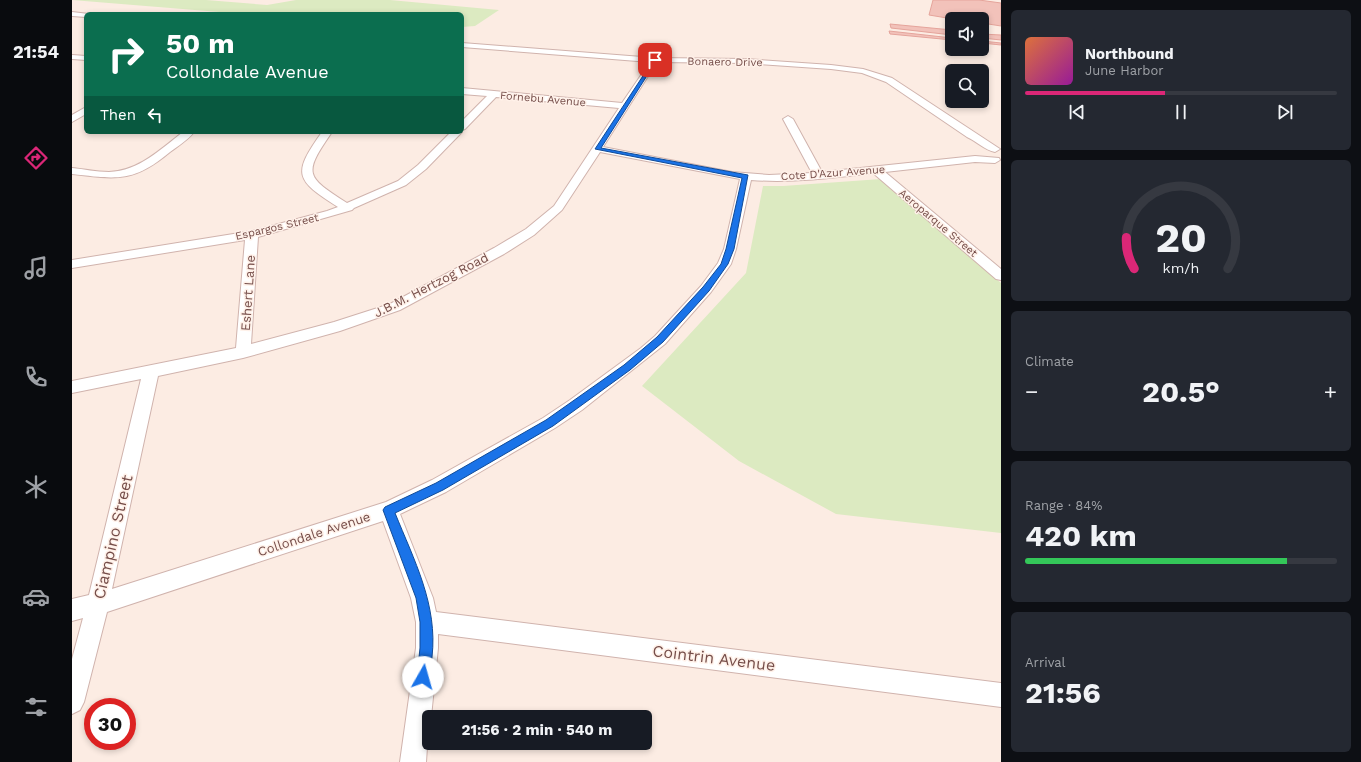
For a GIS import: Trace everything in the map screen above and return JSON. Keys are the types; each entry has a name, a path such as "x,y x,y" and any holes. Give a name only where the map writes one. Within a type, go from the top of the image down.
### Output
{"street":[{"path":"72,14 84,15"},
{"name":"Bonaero Drive","path":"464,45 655,60 746,61 863,70 881,76 898,85 995,154"},
{"path":"72,57 84,58"},
{"name":"J.B.M. Hertzog Road","path":"72,387 243,352 374,315 395,306 499,251 530,232 558,208 655,60"},
{"name":"Fornebu Avenue","path":"464,92 624,106"},
{"path":"464,125 494,94"},
{"path":"72,119 84,111"},
{"path":"788,119 819,176"},
{"path":"72,171 112,176 133,171 153,160 186,134"},
{"path":"326,134 310,156 305,171 306,175 311,184 348,208"},
{"name":"Espargos Street","path":"72,264 252,235 321,217 348,208 402,183 422,167 455,134"},
{"name":"Cote D'Azur Avenue","path":"598,149 746,177 819,176 975,159 995,154"},
{"name":"Aeroparque Street","path":"876,170 1001,276"},
{"name":"Collondale Avenue","path":"72,610 98,604 389,510 439,486 550,423 627,368 660,340 706,289 724,264 730,249 746,177"},
{"name":"Eshert Lane","path":"243,352 252,235"},
{"name":"Ciampino Street","path":"72,702 98,604 151,371"},
{"path":"389,510 422,598 427,622 427,648 413,762"},
{"name":"Cointrin Avenue","path":"427,622 1001,695"}],"green space":[{"path":"72,0 206,0 267,5 296,0 390,0 499,10 475,26 464,27 464,12 219,12"},
{"path":"881,179 1001,283 1001,533 836,514 739,461 642,386 746,273 763,186"}],"building":[{"path":"933,0 979,0 1001,3 1001,26 989,24 989,12 945,12 945,18 929,15"},
{"path":"890,24 945,29 945,34 891,28"},
{"path":"889,31 945,37 945,39 890,34"},
{"path":"989,34 1001,35 1001,40 989,39"},
{"path":"989,42 1001,43 1001,45 989,44"}],"route":[{"path":"423,677 427,648 427,622 422,598 389,510 439,486 550,423 627,368 660,340 706,289 724,264 730,249 746,177 598,149 624,106 655,60"}]}
